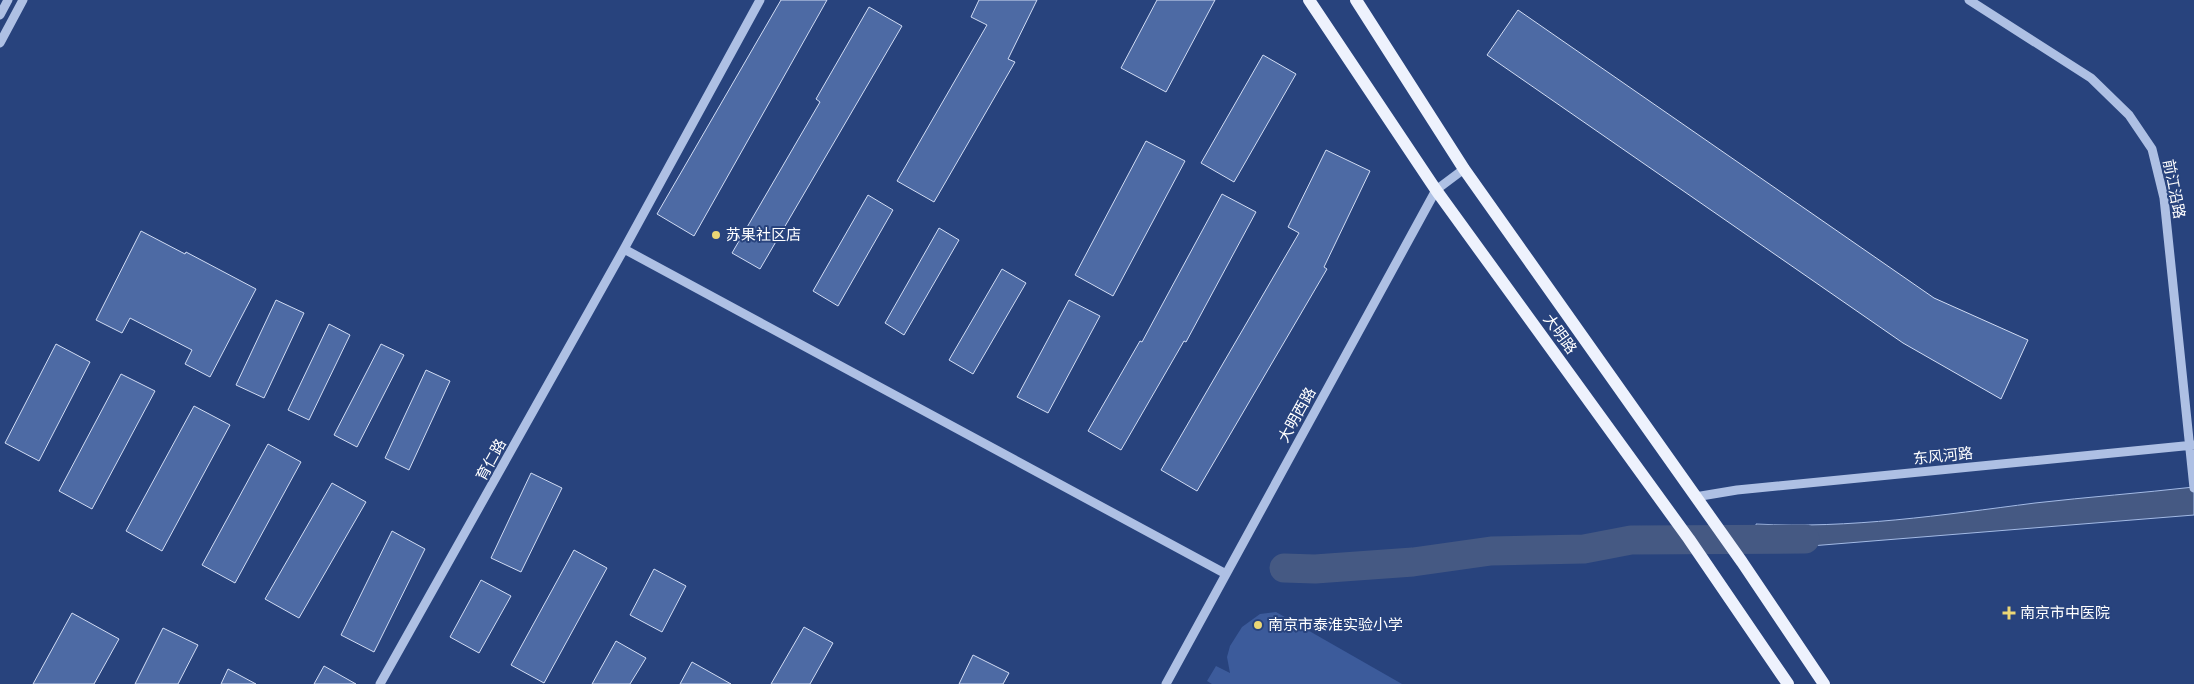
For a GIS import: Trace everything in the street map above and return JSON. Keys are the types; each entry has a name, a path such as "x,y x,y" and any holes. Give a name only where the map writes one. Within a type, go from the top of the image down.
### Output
{"main road":[{"name":"大明路","path":"1309,0 1436,190 1675,521 1788,684"},
{"path":"1356,0 1464,169 1742,562 1824,684"}],"street":[{"path":"0,15 8,0"},
{"path":"0,43 23,0"},
{"name":"育仁路","path":"380,684 624,250 760,0"},
{"name":"前江沿路","path":"1969,0 2091,78 2129,115 2152,150 2164,198 2192,445 2194,488"},
{"name":"大明西路","path":"1166,684 1436,190 1464,169"},
{"path":"624,250 1226,574"},
{"name":"东风河路","path":"1695,497 1737,490 2192,445"}],"shaded area":[{"path":"2194,487 2194,515 1798,547 1770,540 1756,531 1756,524 1826,525 1861,523"},
{"path":"1276,612 1402,684 1212,684 1207,681 1216,666 1230,673 1227,657 1230,646 1242,627 1260,614"}],"building":[{"path":"781,0 827,0 694,236 657,214"},
{"path":"979,0 1037,0 1008,59 1015,62 934,202 897,181 987,25 971,17"},
{"path":"1157,0 1215,0 1166,92 1121,68"},
{"path":"869,7 902,26 760,269 732,253 820,102 816,99"},
{"path":"1518,10 1934,298 2028,340 2001,399 1903,343 1487,55"},
{"path":"1263,55 1296,74 1234,182 1201,163"},
{"path":"1146,141 1185,161 1113,296 1075,275"},
{"path":"1326,150 1370,171 1324,267 1327,269 1197,491 1161,470 1299,233 1288,227"},
{"path":"1222,194 1256,212 1186,342 1184,341 1121,450 1088,431 1140,341 1142,342"},
{"path":"868,195 893,210 838,306 813,291"},
{"path":"939,228 959,240 904,335 885,323"},
{"path":"141,231 185,254 186,252 256,289 210,377 185,364 192,350 130,318 122,333 96,320"},
{"path":"1002,269 1026,283 973,374 949,360"},
{"path":"276,300 304,313 264,398 236,385"},
{"path":"1069,300 1100,316 1048,413 1017,397"},
{"path":"329,324 350,335 309,420 288,410"},
{"path":"56,344 90,362 39,461 5,443"},
{"path":"381,344 404,355 357,447 334,435"},
{"path":"426,370 450,381 409,470 385,458"},
{"path":"121,374 155,391 92,509 59,491"},
{"path":"194,406 230,425 162,551 126,531"},
{"path":"268,444 301,462 235,583 202,565"},
{"path":"531,473 562,488 521,572 491,558"},
{"path":"332,483 366,502 299,618 265,599"},
{"path":"392,531 425,549 374,652 341,635"},
{"path":"574,550 607,568 544,683 511,665"},
{"path":"654,569 686,586 662,632 630,615"},
{"path":"481,580 511,596 479,653 450,637"},
{"path":"72,613 119,639 94,684 33,684"},
{"path":"804,627 833,643 810,684 771,684"},
{"path":"163,628 198,645 178,684 135,684"},
{"path":"616,641 646,658 630,684 592,684"},
{"path":"973,655 1009,673 1003,684 959,684"},
{"path":"692,662 731,684 680,684"},
{"path":"324,666 356,684 314,684"},
{"path":"228,669 256,684 221,684"}],"waterway":[{"path":"1284,568 1315,569 1413,562 1491,551 1584,549 1631,540 1805,539"}],"place":[{"name":"苏果社区店","path":"716,235"},
{"name":"南京市中医院","path":"2009,613"},
{"name":"南京市泰淮实验小学","path":"1258,625"}]}
